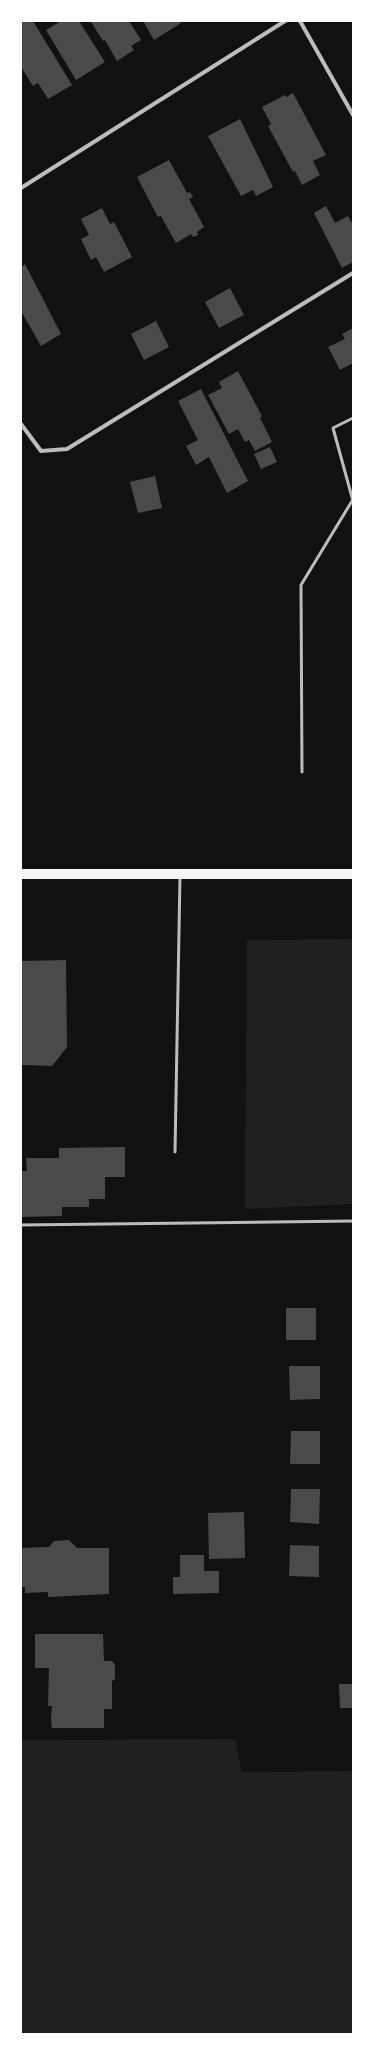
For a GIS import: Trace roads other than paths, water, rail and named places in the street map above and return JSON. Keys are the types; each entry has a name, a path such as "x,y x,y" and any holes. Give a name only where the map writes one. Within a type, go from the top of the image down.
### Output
{"main road":[{"path":"21,874 353,874"}],"street":[{"path":"21,188 285,21"},
{"path":"300,21 353,115"},
{"path":"21,424 41,451 67,449 353,273"}],"lane":[{"path":"302,772 301,585 352,501 333,428 353,418"},
{"path":"175,1152 180,874"},
{"path":"21,1225 353,1221"}]}
